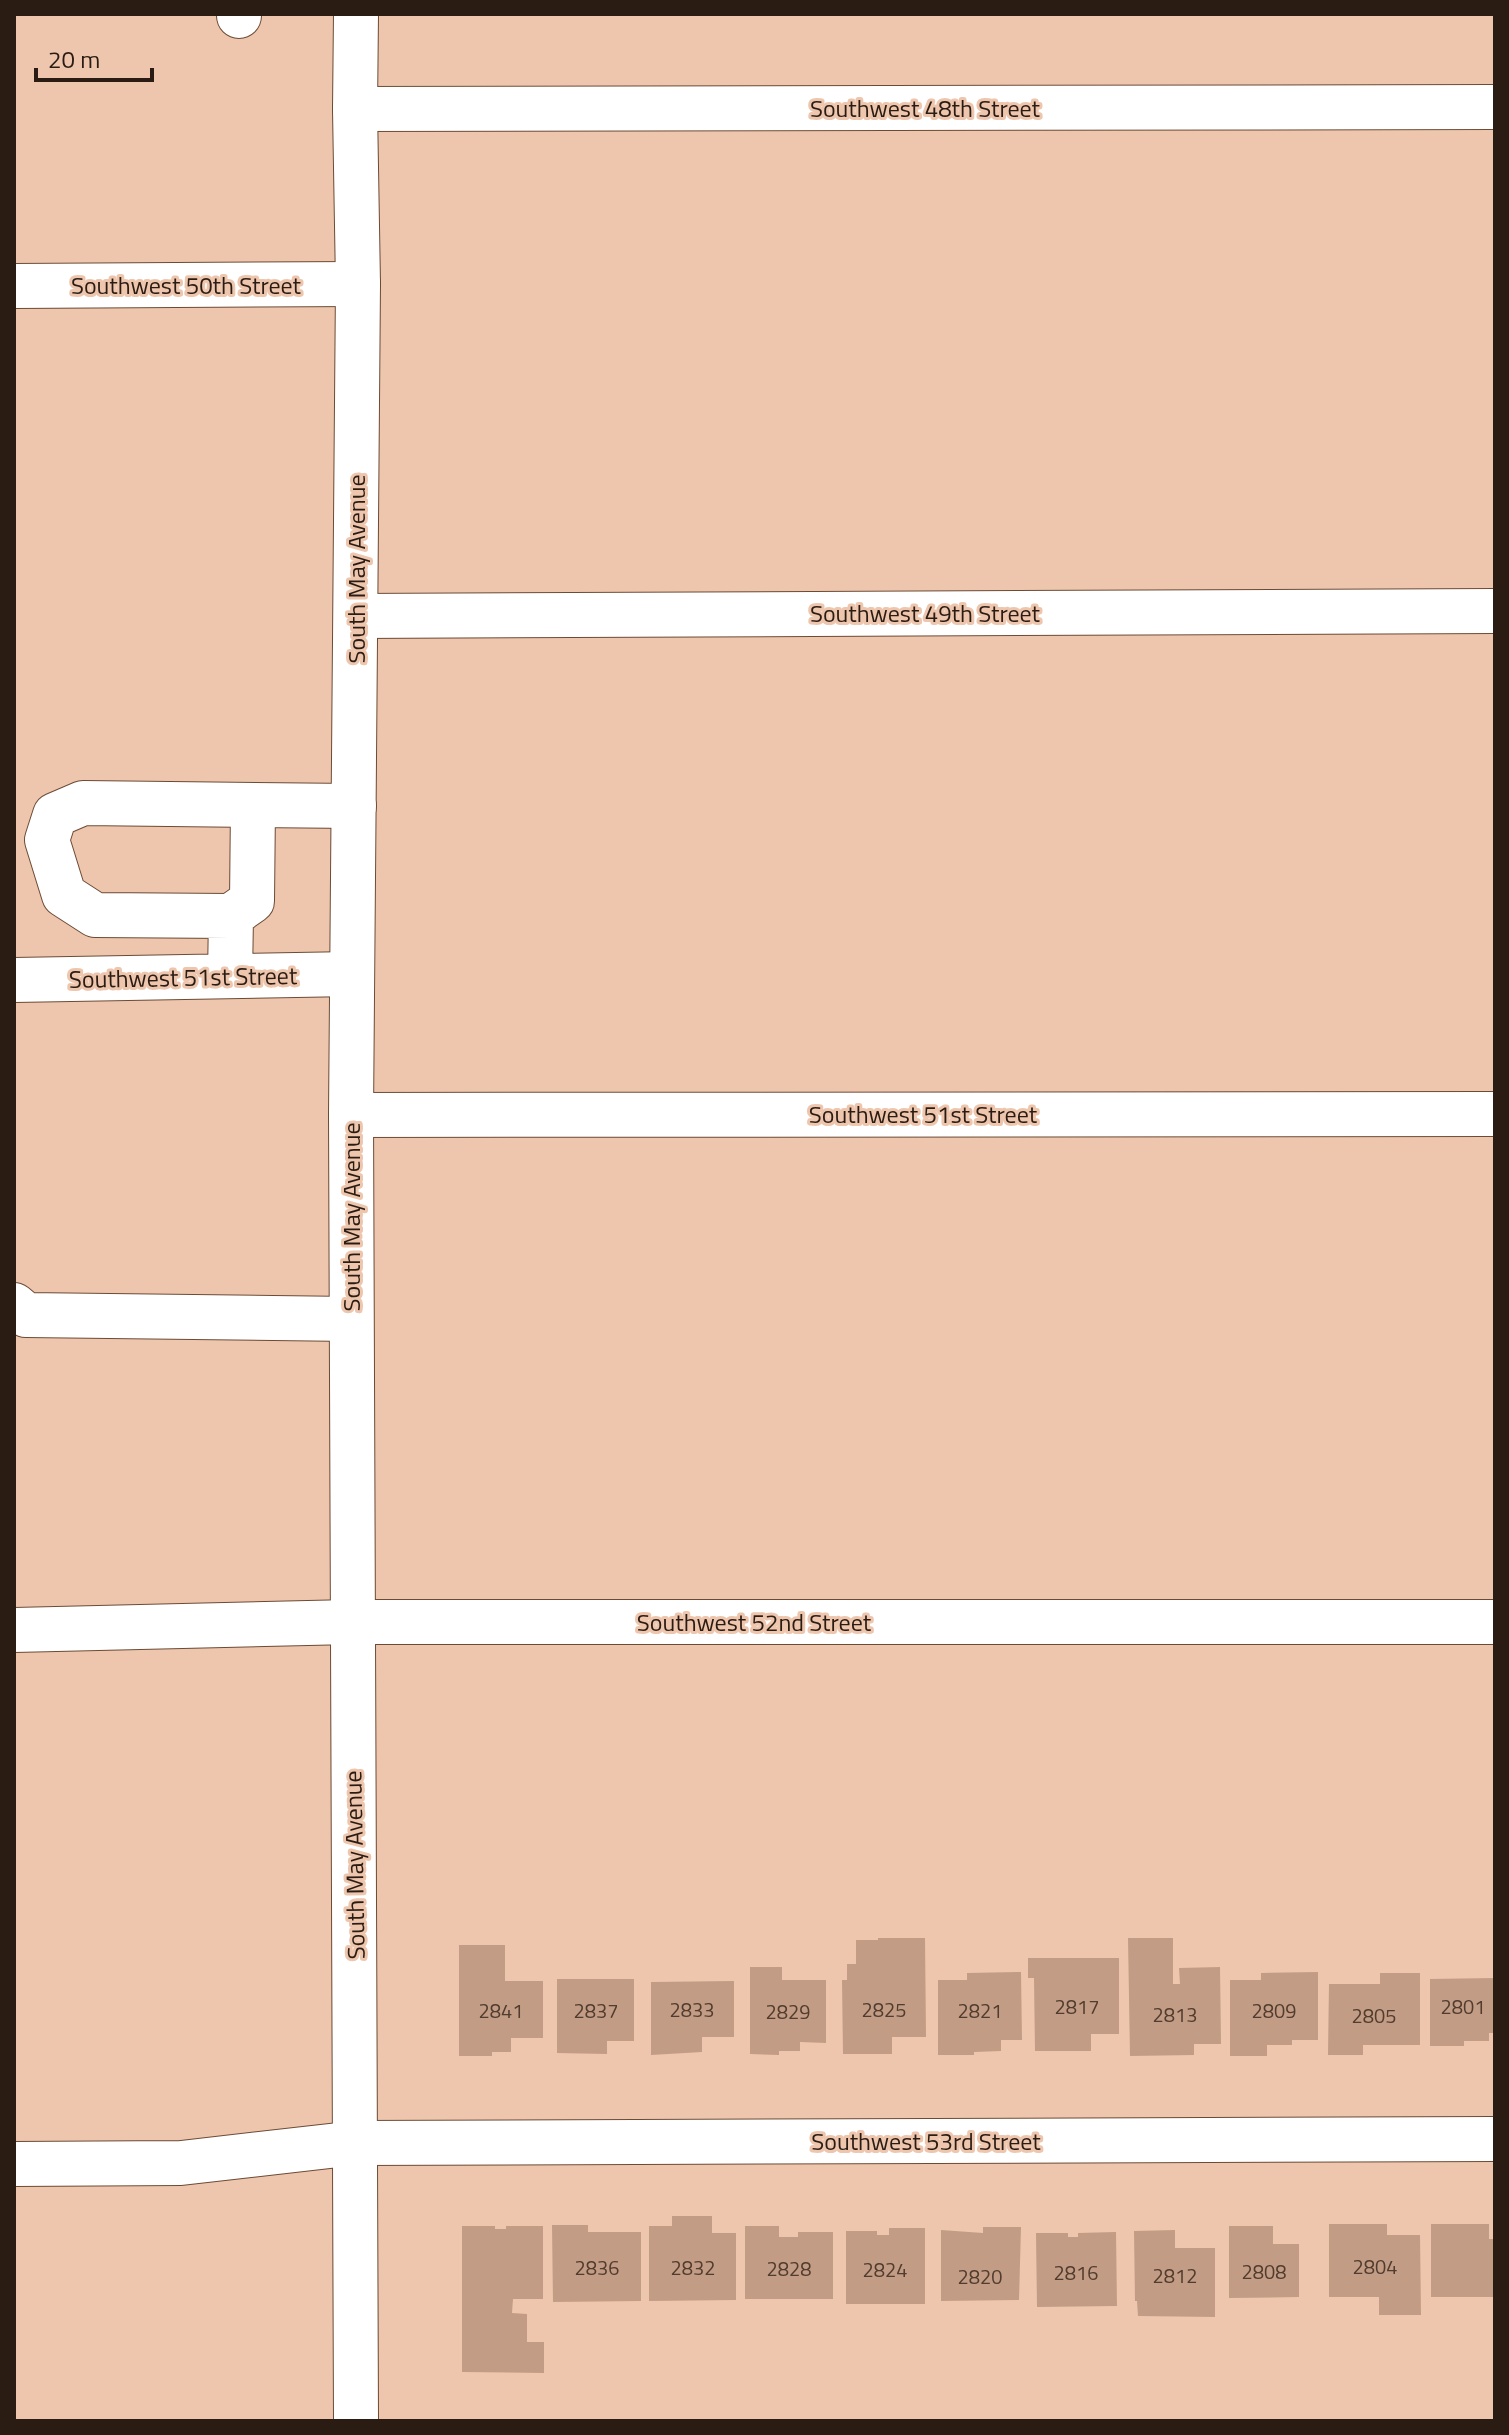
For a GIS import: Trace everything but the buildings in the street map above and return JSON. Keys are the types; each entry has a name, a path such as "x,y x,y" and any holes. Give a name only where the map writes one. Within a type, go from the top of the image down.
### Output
{"street":[{"name":"South May Avenue","path":"356,14 358,284 351,1115 356,2421"},
{"name":"Southwest 48th Street","path":"355,109 1495,107"},
{"name":"Southwest 50th Street","path":"14,286 358,284"},
{"name":"Southwest 49th Street","path":"356,616 1495,611"},
{"path":"253,805 252,901 231,916 95,915 64,895 47,840 55,815 83,803 354,806"},
{"path":"94,978 95,915"},
{"path":"230,976 231,916"},
{"name":"Southwest 51st Street","path":"14,980 352,974"},
{"name":"Southwest 51st Street","path":"351,1115 1495,1114"},
{"path":"14,1305 26,1315 351,1319"},
{"name":"Southwest 52nd Street","path":"14,1630 351,1622 1495,1622"},
{"name":"Southwest 53rd Street","path":"14,2164 181,2163 356,2143 1495,2139"}]}
